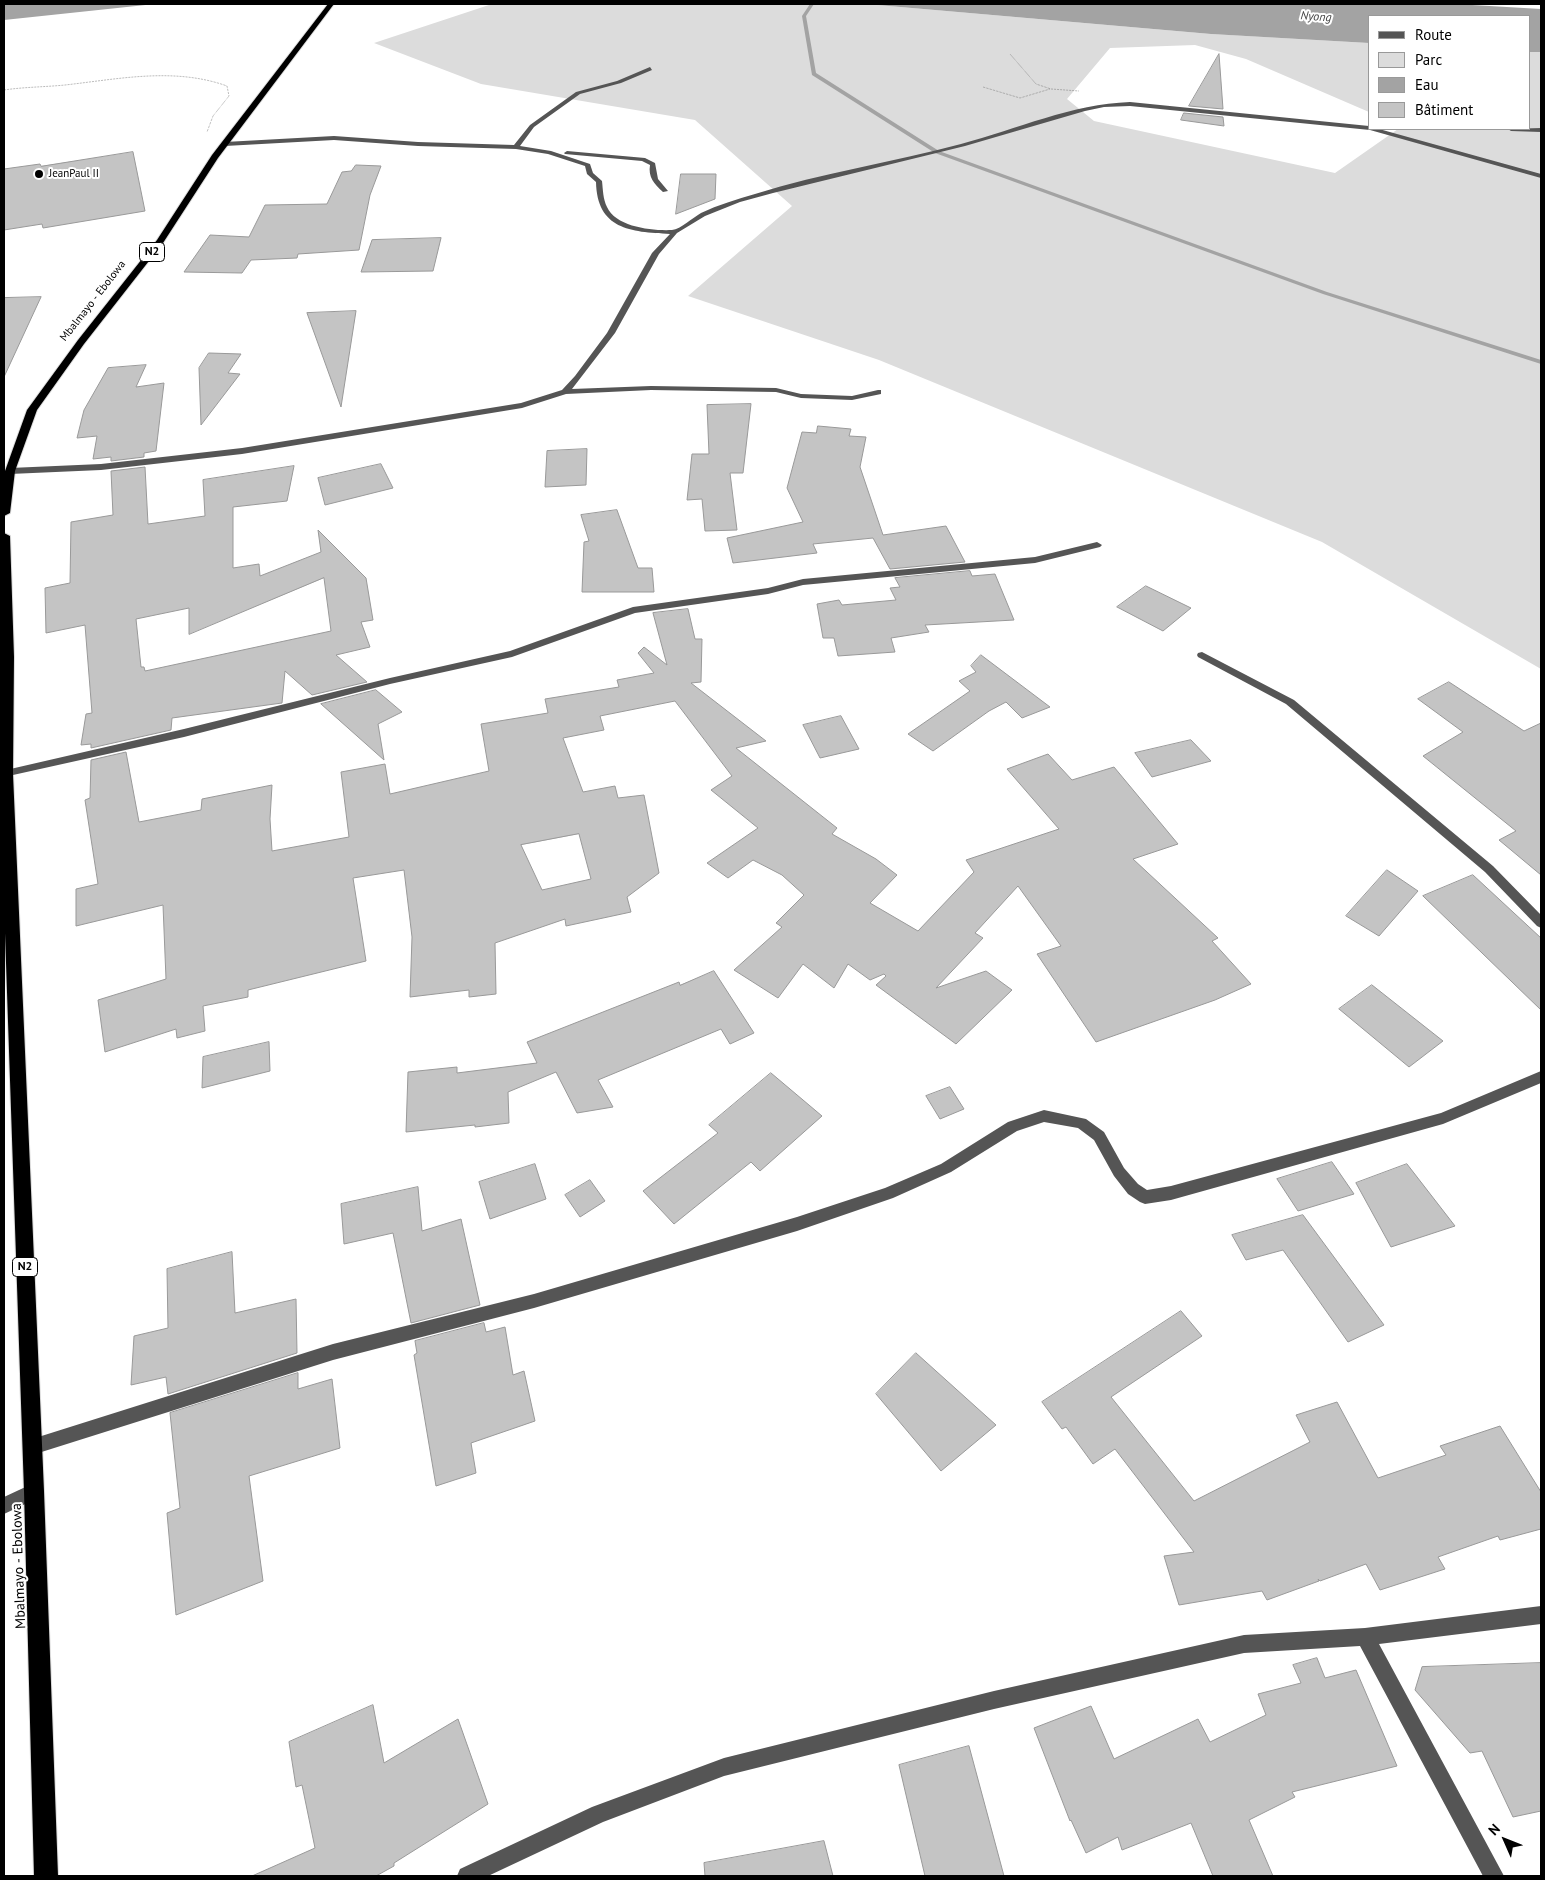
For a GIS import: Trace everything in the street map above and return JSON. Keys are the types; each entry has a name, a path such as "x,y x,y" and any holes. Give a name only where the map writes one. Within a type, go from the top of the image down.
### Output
{"highway":[{"name":"Mbalmayo - Ebolowa","path":"4,513 10,471 32,410 160,241 215,157 330,4"},
{"name":"Mbalmayo - Ebolowa","path":"4,536 8,657 6,774 34,1491 46,1876"}],"street":[{"path":"516,147 532,126 578,93 619,82 650,69"},
{"path":"565,392 578,378 611,333 656,253 675,232 703,215 738,201 963,144 1104,105 1122,104 1368,127"},
{"path":"1377,130 1541,176"},
{"path":"225,144 334,138 418,144 516,147 549,152 643,159 653,164 651,172 656,183 665,190"},
{"path":"549,152 588,165 590,174 599,181 598,196 603,210 609,218 627,226 648,231 675,232"},
{"path":"10,471 101,467 242,451 522,405 565,392 651,388 776,390 801,396 852,398 878,392"},
{"path":"6,774 184,734 390,681 512,654 633,610 768,591 803,582 1035,560 1097,545"},
{"path":"1202,655 1290,702 1489,869 1541,923"},
{"path":"32,1447 334,1352 534,1302 798,1224 888,1193 946,1168 1013,1126 1044,1116 1081,1123 1100,1136 1119,1172 1133,1189 1145,1197 1171,1193 1443,1118 1541,1077"},
{"path":"4,1506 34,1491"},
{"path":"467,1876 599,1814 724,1767 994,1700 1244,1644 1366,1637 1541,1615"},
{"path":"1366,1637 1494,1876"}],"path":[{"path":"1010,54 1036,84 1051,89 1080,91"},
{"path":"4,90 158,77 198,78 215,81 227,86 229,96 213,116 203,142 215,157"},
{"path":"983,86 1020,98 1051,89"}],"green space":[{"path":"492,4 866,4 1211,34 1368,43 1368,112 1246,59 1195,45 1110,48 1067,99 1094,121 1335,173 1397,130 1530,130 1530,52 1541,52 1541,669 1322,542 879,360 688,296 792,206 695,120 481,84 374,43"}],"water":[{"path":"4,4 155,4 4,20"},
{"name":"Nyong","path":"866,4 1455,4 1541,9 1541,52 1530,52 1530,15 1368,15 1368,43 1211,34"}],"building":[{"path":"1219,54 1223,109 1189,106"},
{"path":"1184,113 1223,117 1224,126 1181,120"},
{"path":"133,152 145,211 43,228 42,224 4,230 4,169 40,164 41,166"},
{"path":"356,165 381,166 370,195 359,250 298,254 297,258 251,260 242,273 184,272 210,235 249,237 265,205 327,204 342,172 351,171"},
{"path":"681,174 716,174 715,199 676,214"},
{"path":"441,238 433,271 361,272 372,240"},
{"path":"41,297 4,377 4,298"},
{"path":"356,311 341,407 307,313"},
{"path":"209,353 241,354 228,373 240,374 201,425 199,368"},
{"path":"146,365 136,387 164,383 156,451 144,453 144,457 111,461 111,457 93,459 97,436 77,438 84,410 108,368"},
{"path":"751,404 743,473 730,473 737,530 705,531 702,499 687,500 692,454 709,454 707,405"},
{"path":"818,426 851,429 849,436 866,437 860,467 883,535 946,526 965,562 890,569 873,538 813,544 817,553 733,563 727,538 803,522 787,488 802,432 816,433"},
{"path":"587,449 586,485 545,487 547,451"},
{"path":"381,464 393,488 325,505 318,478"},
{"path":"294,466 287,501 233,507 233,568 259,564 260,576 321,552 318,530 366,578 373,620 361,622 370,647 336,655 367,682 312,695 285,671 282,703 172,718 171,730 91,748 91,744 81,745 86,714 92,713 85,625 46,633 45,588 70,583 71,522 113,515 111,471 145,467 148,524 205,516 203,480","holes":["324,578 331,631 145,671 144,667 141,667 136,619 189,608 189,634"]},
{"path":"617,510 638,568 652,568 654,592 582,592 584,542 589,541 581,515"},
{"path":"970,571 972,576 995,574 1014,620 925,625 929,632 891,638 895,652 838,656 834,638 823,638 817,604 839,600 842,605 896,600 890,588 900,587 895,578"},
{"path":"1146,586 1191,608 1163,631 1117,607"},
{"path":"688,609 695,639 702,639 701,682 691,683 766,741 736,748 837,828 832,834 876,859 897,875 870,903 918,931 974,872 966,860 1059,829 1007,769 1048,754 1072,780 1114,767 1178,844 1133,859 1218,938 1212,941 1251,984 1215,1000 1096,1042 1037,954 1061,946 1018,886 975,933 983,938 936,988 986,971 1012,990 956,1044 876,985 886,976 884,974 870,980 848,964 834,988 803,964 778,998 734,970 782,927 776,923 804,895 782,875 753,860 728,878 707,863 758,828 711,790 732,776 675,701 600,716 604,730 563,738 583,792 615,786 618,798 644,795 659,873 627,897 631,912 566,926 565,919 495,943 496,994 469,997 469,990 410,997 412,937 404,870 353,878 366,961 248,990 248,997 203,1006 205,1031 177,1038 176,1029 105,1052 98,1000 166,979 163,905 76,926 76,889 98,884 85,800 90,798 91,760 126,752 139,822 201,810 202,799 272,785 270,819 272,851 349,837 341,772 385,764 390,794 489,771 481,724 548,713 545,699 619,687 617,680 654,673 638,653 644,647 667,665 653,613","holes":["579,834 591,879 542,890 521,845"]},
{"path":"981,655 1050,707 1022,718 1006,702 989,711 933,751 908,734 970,691 959,681 976,672 971,666"},
{"path":"1449,682 1524,731 1541,723 1541,875 1499,840 1516,831 1423,756 1463,732 1418,699"},
{"path":"376,690 402,712 378,724 384,760 321,704"},
{"path":"841,716 859,749 820,758 803,725"},
{"path":"1191,740 1211,761 1152,777 1135,753"},
{"path":"1387,870 1418,891 1379,936 1346,916"},
{"path":"1473,875 1541,938 1541,1010 1423,896"},
{"path":"714,971 754,1033 730,1044 721,1029 598,1080 613,1107 577,1113 556,1072 508,1092 509,1123 406,1132 408,1072 457,1067 457,1073 537,1063 527,1042 679,982 680,985"},
{"path":"1372,985 1443,1041 1409,1067 1339,1009"},
{"path":"269,1042 270,1071 202,1088 203,1057"},
{"path":"771,1073 822,1116 760,1171 751,1162 674,1224 643,1191 718,1133 709,1125"},
{"path":"950,1087 964,1109 940,1119 926,1096"},
{"path":"1332,1162 1354,1194 1298,1211 1277,1179"},
{"path":"535,1164 546,1199 490,1219 479,1182"},
{"path":"1407,1164 1455,1226 1391,1247 1356,1183"},
{"path":"590,1180 605,1201 580,1217 565,1195"},
{"path":"418,1187 422,1231 461,1219 480,1305 411,1323 393,1233 344,1244 341,1204"},
{"path":"1303,1215 1384,1325 1348,1342 1283,1250 1246,1260 1232,1235"},
{"path":"232,1252 235,1313 296,1299 297,1353 168,1394 166,1377 131,1385 134,1336 168,1328 167,1269"},
{"path":"1181,1311 1202,1336 1111,1397 1194,1501 1310,1442 1296,1415 1337,1402 1378,1478 1446,1455 1440,1446 1500,1426 1541,1492 1541,1529 1500,1540 1498,1536 1438,1557 1445,1569 1380,1590 1366,1564 1320,1581 1318,1579 1319,1581 1267,1600 1262,1591 1179,1605 1164,1556 1194,1552 1115,1449 1093,1464 1066,1427 1062,1429 1042,1402"},
{"path":"484,1323 486,1332 505,1327 513,1375 524,1371 535,1421 471,1443 476,1473 436,1486 414,1355 417,1353 415,1341"},
{"path":"916,1353 996,1425 941,1471 876,1394"},
{"path":"298,1373 298,1389 332,1379 340,1448 249,1476 263,1581 176,1615 167,1513 180,1508 170,1413"},
{"path":"1317,1658 1325,1678 1356,1670 1397,1766 1292,1792 1295,1797 1249,1820 1273,1876 1213,1876 1191,1823 1122,1850 1118,1837 1086,1853 1070,1821 1034,1728 1091,1706 1114,1759 1198,1719 1210,1742 1266,1715 1258,1694 1301,1683 1293,1665"},
{"path":"1541,1663 1541,1811 1513,1817 1482,1751 1470,1753 1415,1690 1422,1667"},
{"path":"373,1705 384,1763 458,1719 488,1804 376,1876 252,1876 315,1848 302,1785 296,1787 289,1742"},
{"path":"969,1746 1004,1876 925,1876 899,1765"},
{"path":"824,1841 833,1876 705,1876 704,1863"}],"waterway":[{"path":"812,4 804,16 814,74 937,152 1325,293 1541,362"}],"place":[{"name":"JeanPaul II","path":"39,174"}]}
